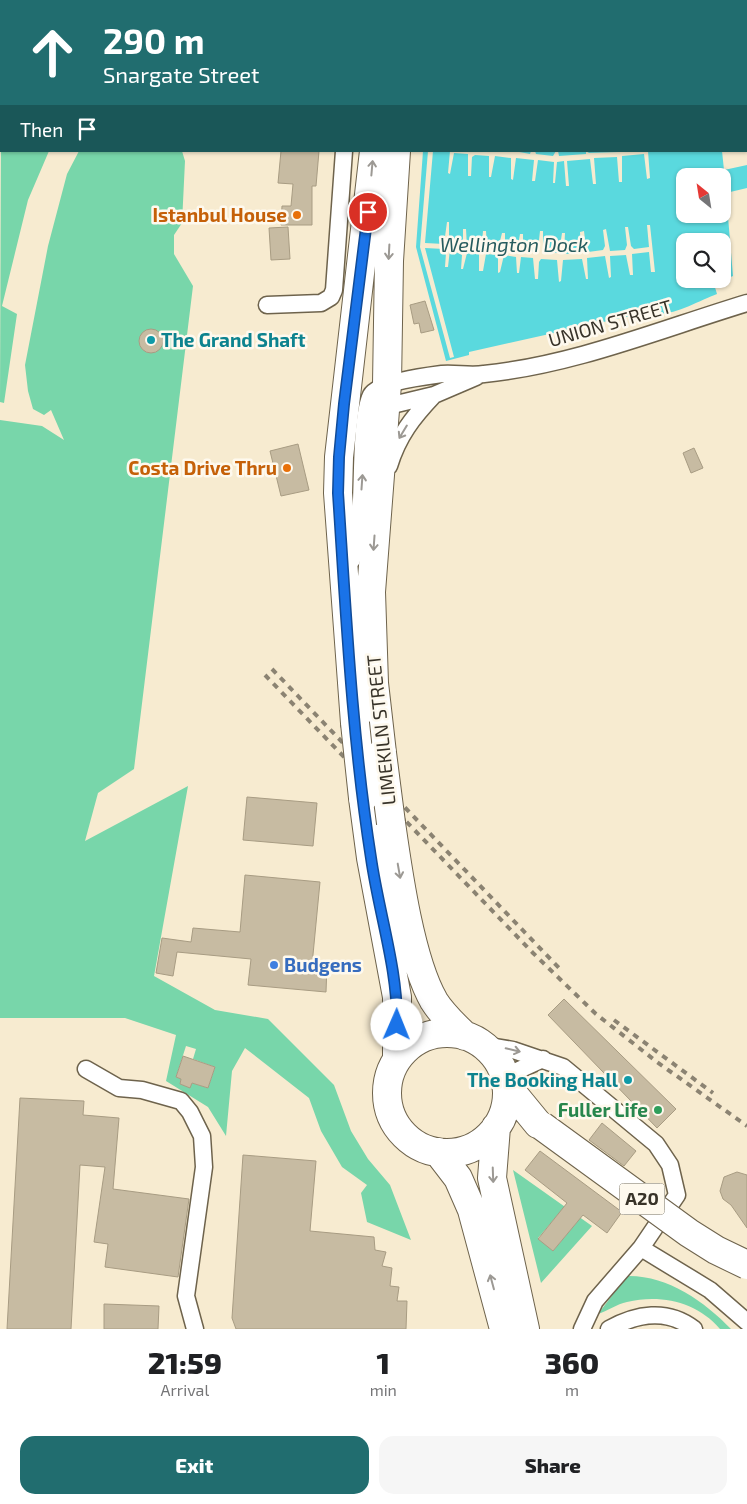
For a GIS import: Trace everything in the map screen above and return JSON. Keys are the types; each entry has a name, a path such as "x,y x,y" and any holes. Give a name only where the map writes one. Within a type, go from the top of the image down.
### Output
{"highway":[{"name":"LIMEKILN STREET","path":"374,152 339,457 338,493 355,723 371,858 398,997 398,1060"},
{"name":"LIMEKILN STREET","path":"396,152 380,398 377,499 371,592 374,683 391,823 402,888 426,982 435,1002 474,1040"},
{"path":"499,1123 488,1137 464,1150 438,1152 426,1149 410,1139 397,1125 391,1114 387,1089 398,1060 413,1044 422,1039 443,1033 474,1040 501,1067 506,1083 506,1102 499,1123 492,1178 525,1329"},
{"name":"A20","path":"506,1083 540,1125 689,1233 716,1250 747,1265"},
{"name":"A20","path":"499,1123 512,1117 540,1125"},
{"path":"438,1152 458,1178 472,1210 504,1329"}],"street":[{"path":"267,305 327,301 334,290 344,152"},
{"path":"337,244 349,250 362,266"},
{"name":"UNION STREET","path":"380,398 442,374 483,374 532,366 577,355 747,303"},
{"path":"345,600 380,398 355,390 348,372"},
{"name":"UNION STREET","path":"380,398 401,401 434,395 483,374"},
{"name":"UNION STREET","path":"377,499 401,435 416,414 434,395"},
{"path":"474,1040 513,1050 563,1067 656,1144 666,1155 670,1165 677,1195 641,1248 595,1301 582,1329"},
{"path":"506,1083 520,1070 542,1059"},
{"path":"86,1069 119,1088 142,1090 181,1101 190,1112 202,1136 204,1167 186,1296 194,1329"},
{"path":"641,1248 710,1290 747,1322"},
{"path":"608,1329 639,1316 666,1316 688,1324 694,1329"}],"green space":[{"path":"1,152 49,152 28,200 2,306 17,314 4,403 0,402"},
{"path":"78,152 182,152 185,161 182,223 174,235 174,254 193,286 134,769 98,793 85,841 188,786 154,976 215,1010 268,1019 334,1085 351,1131 368,1159 390,1185 411,1240 367,1222 361,1193 367,1185 342,1167 321,1131 309,1098 245,1048 232,1071 226,1136 208,1107 166,1081 176,1035 125,1018 0,1018 0,420 42,426 64,440 51,410 44,415 33,409 28,391 25,365 48,246 67,174","holes":["186,1046 196,1049 193,1059 215,1067 208,1088 192,1083 190,1087 180,1084 181,1079 176,1077"]},
{"path":"513,1170 592,1226 541,1283","holes":["562,1210 577,1222 553,1251 538,1238"]},
{"path":"627,1276 656,1280 684,1292 709,1309 731,1329 720,1329 701,1312 678,1302 665,1300 653,1299 627,1302 598,1314"}],"water":[{"name":"Wellington Dock","path":"423,152 722,152 724,168 676,168 676,223 729,223 729,233 676,233 676,288 715,288 717,294 673,312 656,314 648,312 469,352 469,355 446,361 416,247"},
{"name":"Wellington Dock","path":"747,165 747,188 731,192 731,168"},
{"name":"Wellington Dock","path":"731,252 733,276 731,277"}],"pier":[{"path":"428,152 433,152 425,243 444,244 447,222 449,222 449,244 463,246 463,229 466,229 467,247 479,248 482,243 483,231 486,231 487,249 498,249 502,233 505,233 505,250 517,251 520,234 523,234 523,251 535,252 538,249 540,231 543,231 543,252 559,253 562,233 565,233 564,252 567,254 581,252 580,232 584,231 588,252 603,250 605,246 603,230 606,229 610,251 625,250 627,245 625,227 628,227 631,246 634,249 649,247 647,225 650,225 655,272 651,272 649,252 632,254 633,275 630,275 626,255 610,256 611,277 609,278 605,256 587,258 588,279 586,279 582,259 563,260 561,281 559,282 557,260 541,259 539,262 538,279 535,279 533,258 521,257 519,273 517,273 516,257 504,255 500,272 498,273 498,255 486,254 483,271 479,271 479,254 467,253 463,269 461,269 462,255 450,249 448,267 445,267 446,253 444,249 425,248 454,357 450,358 420,247"},
{"path":"450,152 519,152 530,154 531,152 535,152 536,154 553,156 555,152 558,152 559,156 586,154 586,152 648,152 650,178 647,179 644,154 622,156 622,182 619,182 617,157 594,158 596,184 593,184 590,159 567,161 569,186 566,186 564,161 557,162 555,183 553,183 554,162 538,160 535,181 532,181 534,160 516,158 513,180 511,179 511,158 495,156 491,177 489,177 489,156 475,155 472,157 471,176 468,176 468,154 454,153 450,174 448,173"}],"building":[{"path":"281,152 319,152 316,186 312,186 312,225 281,225 282,206 291,206 293,184 278,183"},
{"path":"288,227 290,259 271,260 269,228"},
{"path":"425,301 434,330 421,333 419,323 414,324 410,305"},
{"name":"The Grand Shaft","path":"151,329 159,333 163,341 159,349 151,353 143,349 139,341 143,333"},
{"path":"298,444 309,490 281,496 270,451"},
{"path":"694,448 703,468 691,473 683,453"},
{"path":"247,797 317,803 313,846 243,840"},
{"path":"245,875 320,882 312,965 327,965 326,992 248,985 251,959 177,952 173,976 156,973 162,938 191,942 193,928 240,932"},
{"path":"564,999 676,1109 657,1128 548,1015"},
{"path":"183,1056 215,1067 208,1088 192,1083 190,1088 180,1084 181,1079 176,1077"},
{"path":"20,1098 84,1101 83,1115 119,1118 113,1189 189,1199 178,1277 105,1267 108,1244 94,1242 105,1167 80,1165 71,1329 7,1329"},
{"path":"602,1123 636,1151 624,1166 589,1140"},
{"path":"540,1151 622,1212 607,1233 583,1215 553,1251 538,1239 567,1203 525,1170"},
{"path":"243,1155 316,1161 310,1231 374,1237 375,1250 386,1252 382,1266 392,1268 390,1286 399,1287 397,1301 407,1301 406,1329 236,1329 232,1318"},
{"path":"737,1172 747,1175 747,1228 731,1205 723,1199 720,1191 724,1177"},
{"path":"104,1304 159,1306 158,1329 104,1329"}],"railway":[{"path":"272,669 560,969"},
{"path":"265,675 533,953 596,1014 657,1062 747,1126"},
{"path":"614,1020 713,1093"}],"place":[{"name":"Istanbul House","path":"297,215"},
{"name":"The Grand Shaft","path":"151,340"},
{"name":"Costa Drive Thru","path":"287,468"},
{"name":"Budgens","path":"274,965"},
{"name":"The Booking Hall","path":"628,1080"},
{"name":"Fuller Life","path":"658,1110"}],"route":[{"path":"368,212 353,345 344,404 338,493 355,723 363,798 371,858 398,997 397,1025"}]}
